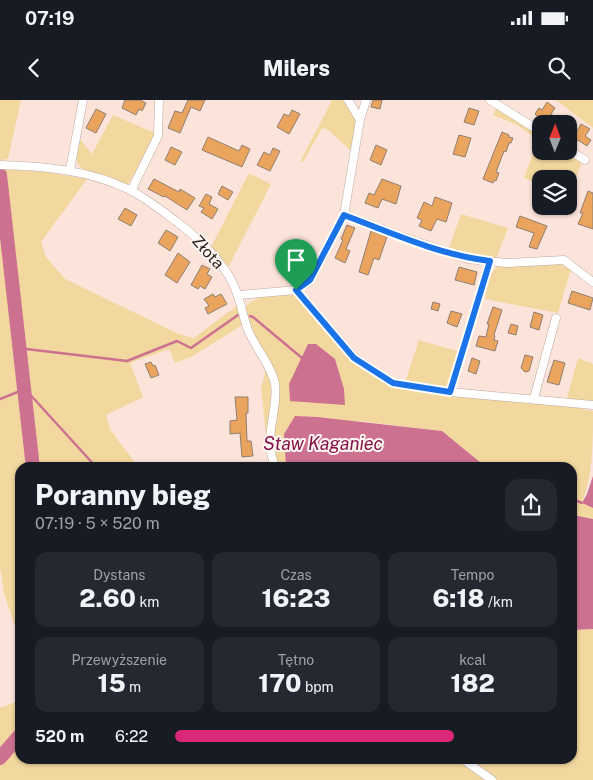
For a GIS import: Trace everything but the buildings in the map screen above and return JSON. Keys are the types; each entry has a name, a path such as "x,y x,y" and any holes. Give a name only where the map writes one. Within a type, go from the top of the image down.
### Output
{"street":[{"path":"70,170 83,100"},
{"path":"131,191 158,136 159,100"},
{"path":"348,100 360,120"},
{"path":"239,295 296,290 310,280 344,215 360,120 366,100"},
{"path":"490,100 532,126"},
{"path":"578,156 585,160"},
{"name":"Złota","path":"0,165 26,165 70,170 111,182 131,191 165,213 208,246 230,277 239,295 246,324 275,385 270,445 274,462"},
{"path":"344,215 461,256 506,263 564,260 593,282"},
{"path":"450,392 490,261"},
{"path":"296,290 354,358 393,383 450,392 534,398 593,405"},
{"path":"534,398 556,318"},
{"path":"470,764 492,780"}],"shaded area":[{"path":"0,100 21,100 8,159 0,160"},
{"path":"332,100 345,100 353,114 356,125 352,152 327,129 322,128 303,162 300,162"},
{"path":"556,100 593,100 593,128"},
{"path":"496,108 532,130 532,136 517,125 493,115"},
{"path":"113,115 155,133 151,145 128,184 92,174 80,166 76,160 79,138 92,154"},
{"path":"532,156 532,160 578,159 582,162 577,175 577,170 532,170 532,181 524,178"},
{"path":"0,169 44,172 87,179 41,242 46,257 65,279 181,335 194,338 238,305 244,324 193,356 175,363 169,349 130,363 143,397 106,415 110,429 134,462 15,462 15,627 4,593 0,567"},
{"path":"249,173 271,184 229,266 221,260 211,247"},
{"path":"461,214 508,228 496,259 449,248"},
{"path":"559,264 571,269 558,313 485,299 490,274 499,265"},
{"path":"293,294 354,364 389,385 462,397 545,402 593,411 590,470 582,503 593,508 593,519 577,516 577,462 480,462 442,431 358,421 294,462 269,462 261,388 266,370 249,325 245,307 254,300 269,296"},
{"path":"419,340 460,352 450,383 444,388 406,379"},
{"path":"578,358 593,364 593,402 567,398"},
{"path":"593,629 593,780 0,780 0,708 15,702 15,764 577,764 577,630"}],"water":[{"path":"308,344 316,344 335,359 344,389 345,405 290,401 289,384"},
{"name":"Staw Kaganiec","path":"295,416 442,431 480,462 286,462 284,434"},
{"path":"593,476 593,508 582,503"},
{"path":"577,516 593,519 593,629 577,630"}],"waterway":[{"path":"0,175 32,462"},
{"path":"18,348 127,361 177,341 191,348 238,315"},
{"path":"250,316 302,358"},
{"path":"0,399 25,389 92,462"},
{"path":"577,501 582,503"},
{"path":"0,758 15,741"}],"route":[{"path":"344,215 394,234 468,258 490,261 450,392 393,383 354,358 296,290 310,280 344,215"}]}
